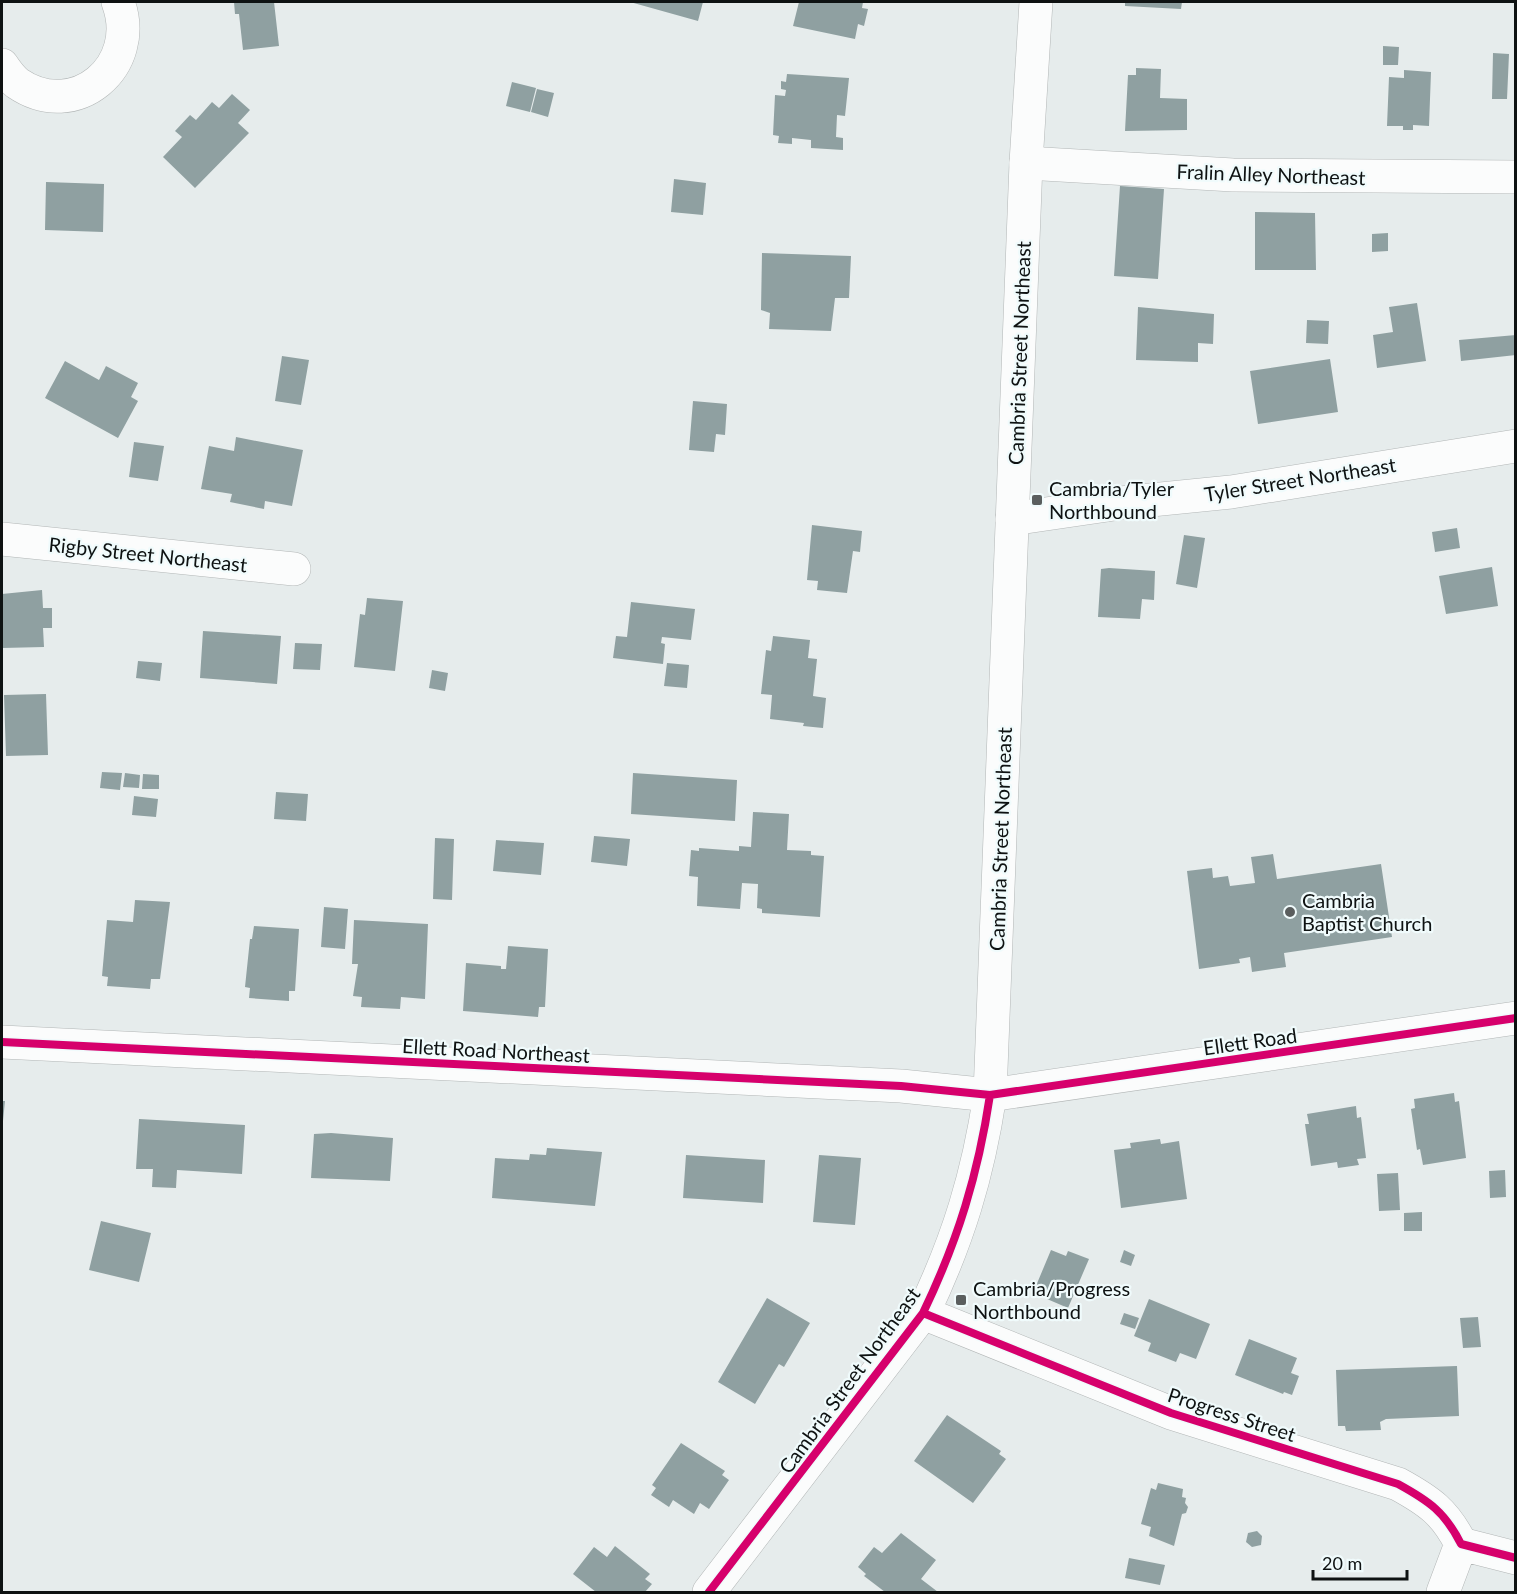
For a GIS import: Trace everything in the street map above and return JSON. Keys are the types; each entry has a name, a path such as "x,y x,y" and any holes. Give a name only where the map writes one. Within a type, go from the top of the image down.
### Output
{"street":[{"path":"2,65 16,82 43,95 70,95 94,86 113,68 123,44 124,18 118,2"},
{"name":"Cambria Street Northeast","path":"709,1593 924,1313 948,1260 966,1209 981,1154 990,1095 1026,163 1036,2"},
{"name":"Fralin Alley Northeast","path":"1026,163 1233,175 1515,177"},
{"name":"Tyler Street Northeast","path":"1012,519 1121,503 1231,492 1515,446"},
{"name":"Rigby Street Northeast","path":"2,539 294,569"},
{"name":"Ellett Road","path":"990,1095 1515,1018"},
{"name":"Ellett Road Northeast","path":"2,1042 901,1086 990,1095"},
{"name":"Progress Street","path":"924,1313 1172,1413 1398,1484 1425,1499 1449,1520 1461,1544"},
{"path":"1443,1593 1461,1544 1515,1558"}],"building":[{"path":"234,2 274,2 279,46 243,50 239,14 235,14"},
{"path":"630,2 703,2 698,21"},
{"path":"799,2 863,2 862,8 868,9 864,26 858,24 855,39 793,26"},
{"path":"1125,2 1182,2 1181,9 1125,6"},
{"path":"1383,46 1399,47 1398,65 1383,65"},
{"path":"1493,53 1509,54 1507,99 1492,99"},
{"path":"1136,68 1161,69 1160,98 1187,99 1187,130 1125,131 1128,75 1136,75"},
{"path":"1404,70 1431,72 1429,126 1413,125 1413,130 1403,130 1403,126 1387,126 1389,77 1404,78"},
{"path":"787,74 849,78 845,116 837,115 836,137 843,138 843,150 811,148 811,140 792,138 792,144 778,143 779,136 773,135 775,95 785,96 786,90 781,89 781,81 786,82"},
{"path":"512,82 536,88 530,112 506,106"},
{"path":"537,89 554,93 548,117 531,112"},
{"path":"232,94 250,110 238,123 249,133 195,188 163,157 182,137 175,131 190,115 196,120 212,102 219,108"},
{"path":"674,179 706,183 703,215 671,212"},
{"path":"46,182 104,184 103,232 45,230"},
{"path":"1120,186 1164,189 1158,279 1114,276"},
{"path":"1255,212 1315,213 1316,270 1255,270"},
{"path":"1388,233 1388,251 1372,252 1372,234"},
{"path":"762,253 851,256 849,298 835,298 831,331 769,329 770,313 761,310"},
{"path":"1417,303 1426,361 1377,368 1373,335 1393,332 1389,307"},
{"path":"1138,307 1214,314 1213,344 1198,343 1198,362 1136,360"},
{"path":"1307,320 1329,321 1328,344 1306,343"},
{"path":"1516,335 1516,355 1461,361 1459,340"},
{"path":"282,356 309,360 301,405 275,401"},
{"path":"1330,359 1338,412 1258,424 1250,371"},
{"path":"65,361 99,380 106,366 138,383 131,397 138,401 118,438 45,398"},
{"path":"693,401 727,404 725,435 716,434 714,452 689,450"},
{"path":"236,437 303,450 292,506 265,501 264,509 230,502 232,494 201,489 209,446 234,451"},
{"path":"134,442 164,446 158,481 129,477"},
{"path":"812,525 862,531 860,552 853,551 847,593 817,590 818,581 807,580"},
{"path":"1457,528 1460,548 1435,552 1432,532"},
{"path":"1184,535 1205,538 1197,588 1176,584"},
{"path":"1492,567 1498,606 1446,614 1439,576"},
{"path":"1101,569 1155,571 1154,600 1142,599 1140,619 1098,617"},
{"path":"42,590 43,608 52,608 52,628 43,628 44,647 2,648 2,594"},
{"path":"367,598 403,601 395,671 354,667 360,614 365,615"},
{"path":"631,602 695,609 691,640 662,637 661,643 665,644 663,664 613,658 616,636 627,637"},
{"path":"203,631 281,636 277,684 200,678"},
{"path":"773,636 810,640 808,658 817,659 813,696 826,698 823,728 770,719 772,695 761,694 766,650 771,651"},
{"path":"295,643 322,644 320,670 293,669"},
{"path":"138,661 162,663 160,681 136,678"},
{"path":"667,663 689,665 687,688 664,686"},
{"path":"432,670 448,673 445,691 429,688"},
{"path":"46,694 48,755 6,756 4,695"},
{"path":"102,772 122,773 120,790 100,788"},
{"path":"125,773 140,775 139,788 123,787"},
{"path":"633,773 737,780 735,821 631,814"},
{"path":"143,774 159,775 159,789 142,789"},
{"path":"276,792 308,794 306,821 274,819"},
{"path":"134,796 158,799 156,817 132,815"},
{"path":"753,812 789,814 787,850 811,851 811,855 824,856 820,917 762,913 762,909 757,908 758,884 742,883 740,909 697,906 698,877 689,876 691,850 699,851 699,848 739,851 739,846 751,847"},
{"path":"594,836 630,839 627,866 591,862"},
{"path":"435,838 454,839 452,900 433,899"},
{"path":"496,840 544,843 541,875 493,871"},
{"name":"Cambria Baptist Church","path":"1273,854 1277,879 1381,864 1392,937 1284,953 1286,967 1252,972 1250,957 1239,959 1240,963 1199,969 1187,871 1212,868 1213,878 1228,876 1230,886 1255,883 1251,857"},
{"path":"135,900 170,902 160,979 151,979 150,989 107,986 108,977 102,976 107,920 133,922"},
{"path":"324,907 348,909 345,949 321,947"},
{"path":"354,920 428,924 425,999 401,997 400,1009 361,1007 362,997 353,996 358,964 352,964"},
{"path":"254,926 299,929 295,991 289,991 289,1001 249,998 250,988 245,987 250,939 252,939"},
{"path":"508,946 548,949 545,1007 539,1007 538,1017 463,1011 466,963 501,966 501,969 506,969"},
{"path":"1454,1093 1455,1102 1459,1101 1466,1158 1423,1165 1420,1149 1417,1150 1411,1109 1415,1108 1414,1099"},
{"path":"2,1101 5,1101 3,1121 2,1121"},
{"path":"1356,1106 1357,1118 1361,1117 1366,1158 1357,1159 1359,1165 1338,1168 1337,1162 1311,1166 1305,1124 1309,1124 1307,1114"},
{"path":"139,1119 245,1125 242,1174 177,1170 176,1188 152,1187 153,1169 136,1169"},
{"path":"331,1133 393,1138 390,1181 311,1178 314,1134"},
{"path":"1160,1139 1161,1144 1179,1141 1187,1199 1121,1208 1114,1150 1131,1148 1130,1143"},
{"path":"547,1148 602,1152 595,1206 492,1198 495,1158 529,1160 530,1154 546,1155"},
{"path":"686,1155 765,1160 763,1203 683,1198"},
{"path":"819,1155 861,1158 855,1225 813,1222"},
{"path":"1505,1170 1506,1197 1490,1198 1489,1171"},
{"path":"1398,1173 1400,1210 1379,1211 1377,1174"},
{"path":"1422,1212 1422,1231 1404,1231 1404,1213"},
{"path":"101,1221 151,1233 139,1282 89,1270"},
{"path":"1051,1250 1066,1256 1068,1251 1089,1259 1068,1308 1033,1293"},
{"path":"1124,1250 1135,1255 1131,1266 1120,1262"},
{"path":"767,1298 810,1323 784,1367 779,1364 755,1404 718,1382"},
{"path":"1149,1299 1210,1324 1196,1359 1180,1353 1176,1362 1148,1351 1151,1343 1134,1336"},
{"path":"1124,1313 1139,1318 1135,1329 1120,1324"},
{"path":"1478,1317 1481,1347 1463,1348 1460,1318"},
{"path":"1249,1339 1297,1358 1291,1373 1299,1376 1292,1395 1284,1392 1283,1394 1235,1375"},
{"path":"1457,1366 1459,1416 1386,1419 1380,1422 1381,1430 1346,1431 1345,1426 1338,1426 1336,1370"},
{"path":"947,1415 1001,1451 999,1454 1006,1459 973,1503 914,1461"},
{"path":"681,1443 725,1471 722,1475 729,1480 709,1509 700,1503 694,1514 673,1500 669,1507 651,1495 656,1488 652,1485"},
{"path":"1158,1483 1183,1489 1182,1497 1186,1498 1185,1503 1188,1507 1186,1513 1182,1514 1174,1546 1149,1536 1151,1527 1141,1524 1151,1488 1156,1490"},
{"path":"1257,1531 1262,1536 1261,1545 1252,1547 1246,1542 1248,1533"},
{"path":"901,1533 936,1560 921,1579 938,1592 885,1592 864,1576 866,1574 858,1567 874,1547 882,1553"},
{"path":"615,1546 650,1574 645,1579 652,1584 645,1592 596,1592 573,1574 594,1547 607,1557"},
{"path":"1129,1558 1165,1565 1160,1585 1125,1578"}],"cycle path":[{"path":"2,1042 901,1086 990,1095 1516,1018"},
{"path":"709,1592 923,1313 947,1259 965,1207 973,1180 990,1095"},
{"path":"923,1313 1171,1413 1398,1484 1435,1508 1449,1524 1461,1544 1516,1558"}],"place":[{"name":"Cambria/Tyler Northbound","path":"1037,500"},
{"name":"Cambria Baptist Church","path":"1290,912"},
{"name":"Cambria/Progress Northbound","path":"961,1300"}]}
